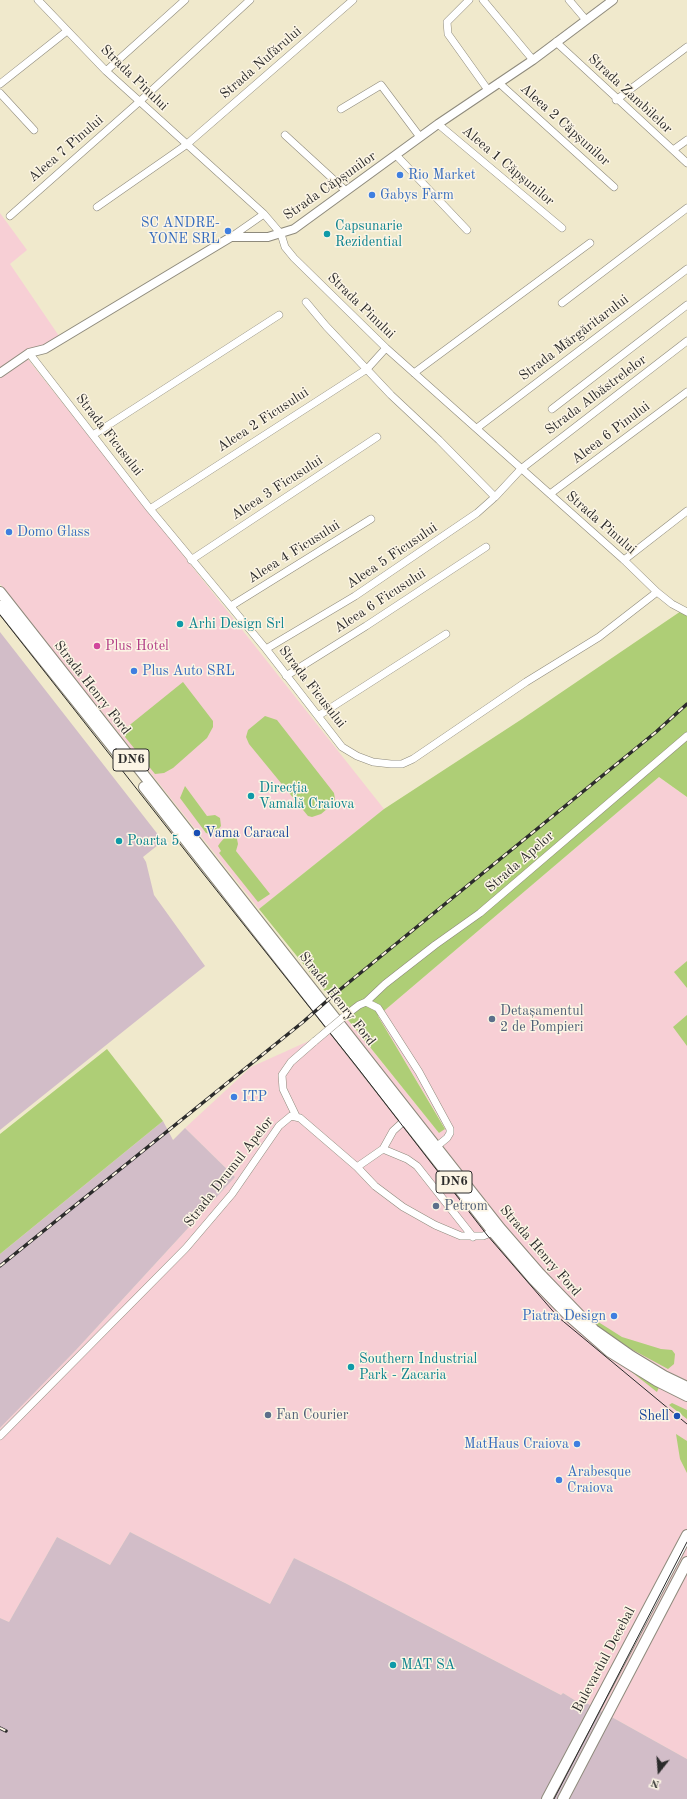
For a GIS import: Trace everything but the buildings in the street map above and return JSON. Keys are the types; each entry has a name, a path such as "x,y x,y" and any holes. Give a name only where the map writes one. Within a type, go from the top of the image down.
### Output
{"main road":[{"name":"Strada Henry Ford","path":"0,592 500,1228 583,1320 616,1346 664,1376 687,1387"},
{"name":"Strada Henry Ford","path":"0,606 493,1232 542,1288 586,1332 626,1362 687,1396"},
{"name":"Bulevardul Decebal","path":"547,1799 687,1535"},
{"name":"Bulevardul Decebal","path":"563,1799 687,1562"}],"street":[{"path":"106,71 185,0"},
{"name":"Aleea 7 Pinului","path":"10,216 139,102 250,0"},
{"name":"Strada Nufărului","path":"97,207 186,145 353,0"},
{"path":"469,0 447,22 448,34 488,90"},
{"path":"484,0 533,60"},
{"path":"569,0 586,20"},
{"name":"Strada Căpșunilor","path":"231,237 268,237 294,229 438,124 533,60 613,0"},
{"name":"Strada Pinului","path":"40,1 106,71 264,214 281,234 285,247 294,258 386,348 624,560 657,592 672,604 687,612"},
{"path":"0,84 67,31"},
{"name":"Strada Zambilelor","path":"556,42 616,100 687,163"},
{"path":"616,100 687,47"},
{"name":"Aleea 2 Căpșunilor","path":"499,83 614,187"},
{"path":"342,109 381,85 420,137"},
{"path":"0,93 34,130"},
{"name":"Aleea 1 Căpșunilor","path":"438,124 562,228"},
{"path":"285,135 346,190"},
{"path":"673,150 687,140"},
{"path":"396,156 468,230"},
{"path":"562,303 687,208"},
{"path":"0,373 29,353 45,349 231,237 264,214"},
{"path":"414,373 590,243"},
{"name":"Strada Mărgăritarului","path":"477,428 687,269"},
{"path":"306,302 326,326 367,369 495,497"},
{"path":"552,409 687,305"},
{"path":"92,435 154,397 279,315"},
{"name":"Strada Albăstrelelor","path":"521,469 687,341"},
{"name":"Aleea 2 Ficusului","path":"150,509 367,369 386,348"},
{"name":"Strada Ficusului","path":"29,353 150,509 266,649 342,747 357,756 373,762 402,764 413,759 526,682 599,637 657,592"},
{"name":"Aleea 6 Pinului","path":"550,494 687,392"},
{"name":"Aleea 3 Ficusului","path":"191,560 377,437"},
{"name":"Aleea 5 Ficusului","path":"266,649 355,596 464,523 495,497 521,469"},
{"path":"624,560 687,511"},
{"name":"Aleea 4 Ficusului","path":"231,606 371,519"},
{"name":"Aleea 6 Ficusului","path":"286,676 366,626 486,547"},
{"path":"318,716 446,634"},
{"name":"Strada Apelor","path":"296,1116 283,1089 282,1075 291,1062 346,1015 359,1005 366,1002 385,984 503,895 687,736"},
{"path":"366,1002 378,1008 419,1072 450,1128 450,1133 447,1138 436,1147"},
{"name":"Strada Drumul Apelor","path":"0,1436 186,1248 232,1194 279,1126 291,1116 296,1116 357,1167 375,1186 403,1207 448,1232 460,1236 482,1236 493,1232"},
{"path":"357,1167 384,1149 394,1131 405,1120"},
{"path":"384,1149 407,1159 417,1166 473,1237"}],"shaded area":[{"path":"0,213 27,250 10,264 59,336 27,358 384,809 259,909 0,584"},
{"path":"0,632 163,841 143,857 146,862 154,895 205,966 0,1130"},
{"path":"659,777 687,797 687,1759 583,1701 576,1701 563,1693 561,1695 294,1558 270,1604 130,1532 110,1565 57,1537 9,1622 0,1618 0,1428 76,1350 235,1177 185,1128 251,1067 311,1040 343,1014 439,1133 445,1128 378,1016"},
{"path":"163,1121 173,1140 185,1128 235,1177 76,1350 0,1428 0,1254"},
{"path":"130,1532 270,1604 294,1558 561,1695 563,1693 576,1701 583,1701 687,1759 687,1799 0,1799 0,1618 9,1622 57,1537 110,1565"}],"green space":[{"path":"687,607 687,797 659,777 378,1016 445,1129 439,1133 259,909 384,809 522,719"},
{"path":"183,682 213,721 213,727 207,738 173,768 164,773 155,774 121,732"},
{"path":"265,716 277,720 334,793 335,799 333,804 321,814 312,817 308,816 249,744 246,737 248,730"},
{"path":"185,786 207,816 215,815 220,818 221,826 218,830 210,834 206,833 180,798"},
{"path":"230,835 237,839 238,844 236,851 270,894 258,902 219,853 221,851 218,846 226,836"},
{"path":"687,961 687,988 674,972"},
{"path":"687,1015 687,1046 673,1027"},
{"path":"107,1049 163,1121 0,1254 0,1134"},
{"path":"592,1318 622,1337 661,1349 672,1350 675,1354 674,1364 668,1369 631,1349 601,1329 590,1319"},
{"path":"614,1358 659,1387 657,1392"},
{"path":"672,1403 687,1410 687,1419 669,1405"},
{"path":"676,1434 687,1441 687,1473 680,1459"}],"tram line":[{"path":"0,615 357,1067 487,1235 558,1317 687,1424"},
{"path":"554,1799 687,1542"}],"railway":[{"path":"0,1266 303,1022 337,992 656,732 687,704"},
{"path":"0,1728 6,1731"}],"place":[{"name":"Rio Market","path":"400,175"},
{"name":"Gabys Farm","path":"372,195"},
{"name":"SC ANDRE- YONE SRL","path":"228,231"},
{"name":"Capsunarie Rezidential","path":"327,234"},
{"name":"Domo Glass","path":"9,532"},
{"name":"Arhi Design Srl","path":"180,624"},
{"name":"Plus Hotel","path":"97,646"},
{"name":"Plus Auto SRL","path":"134,671"},
{"name":"Direcția Vamală Craiova","path":"251,796"},
{"name":"Vama Caracal","path":"197,833"},
{"name":"Poarta 5","path":"119,841"},
{"name":"Detașamentul 2 de Pompieri","path":"492,1019"},
{"name":"ITP","path":"234,1097"},
{"name":"Petrom","path":"436,1206"},
{"name":"Piatra Design","path":"614,1316"},
{"name":"Southern Industrial Park - Zacaria","path":"351,1367"},
{"name":"Fan Courier","path":"268,1415"},
{"name":"Shell","path":"677,1416"},
{"name":"MatHaus Craiova","path":"577,1444"},
{"name":"Arabesque Craiova","path":"559,1480"},
{"name":"MAT SA","path":"393,1665"}]}
